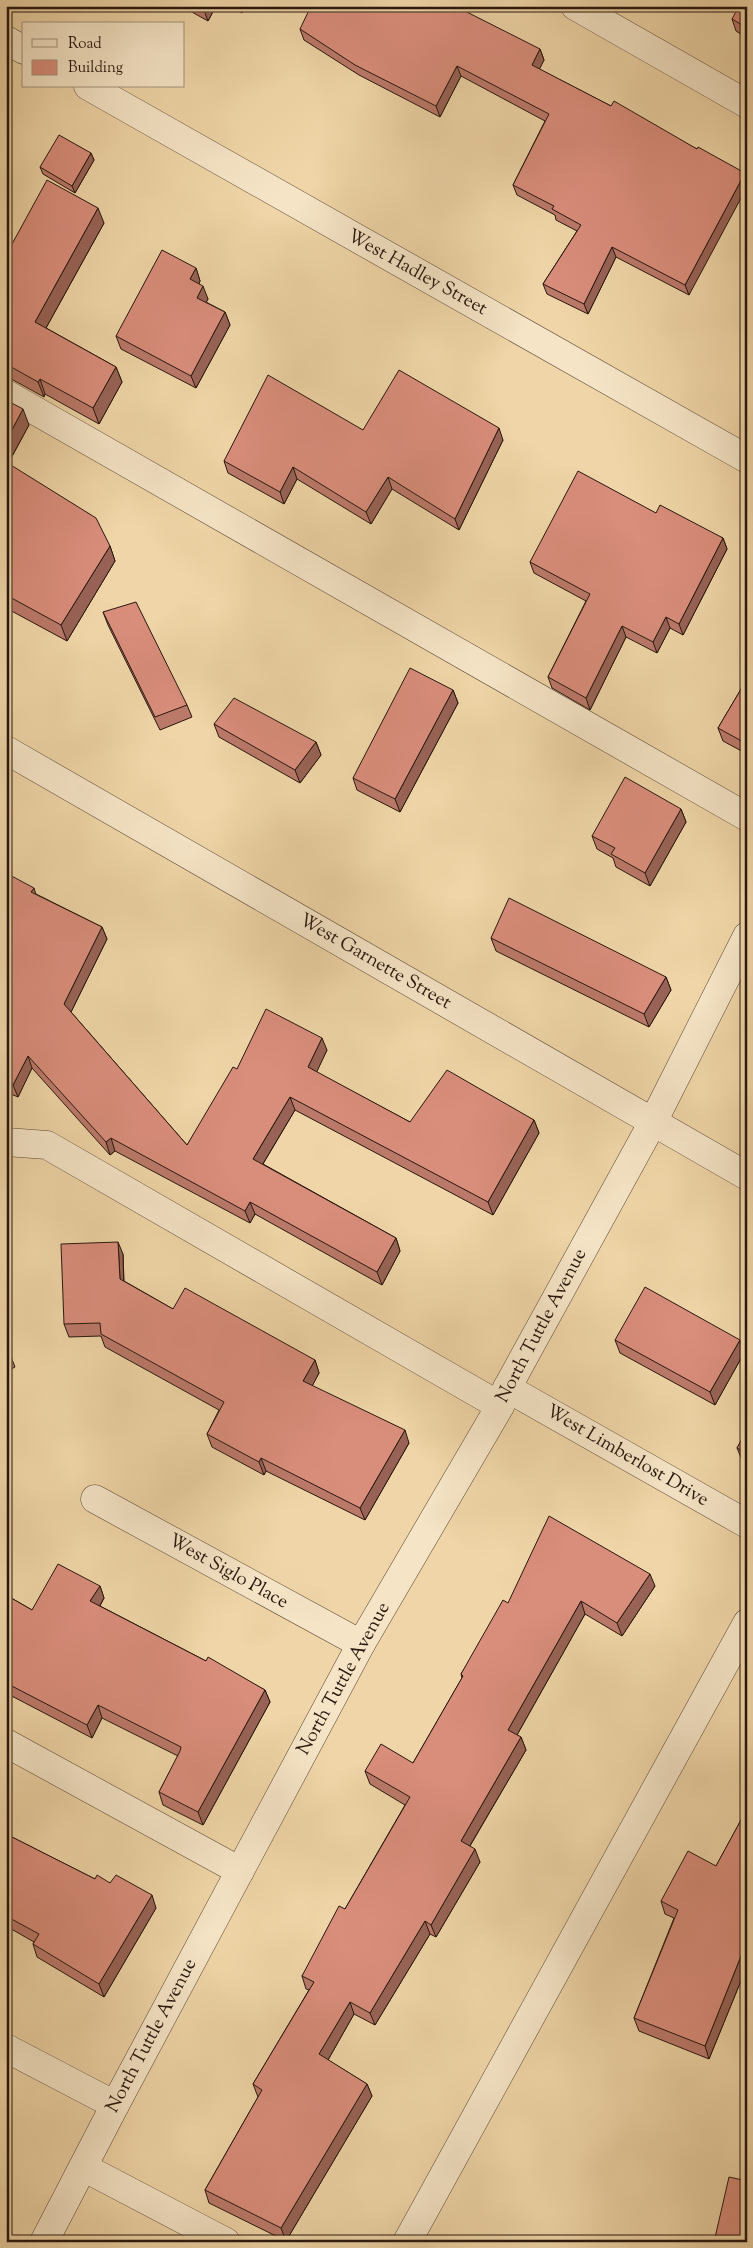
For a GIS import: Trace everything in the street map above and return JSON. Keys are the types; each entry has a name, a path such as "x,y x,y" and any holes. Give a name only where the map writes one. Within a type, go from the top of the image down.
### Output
{"street":[{"path":"576,6 747,104"},
{"path":"6,40 22,49"},
{"name":"West Hadley Street","path":"92,88 747,459"},
{"path":"6,394 747,817"},
{"name":"West Garnette Street","path":"6,750 746,1175"},
{"name":"North Tuttle Avenue","path":"44,2242 114,2105 361,1644 504,1397 653,1122 747,936"},
{"name":"West Limberlost Drive","path":"6,1142 47,1145 504,1397 747,1524"},
{"name":"West Siglo Place","path":"95,1499 361,1644"},
{"path":"407,2242 747,1623"},
{"path":"6,1743 240,1870"},
{"path":"6,2048 114,2105"},
{"path":"83,2166 226,2242"}],"building":[{"path":"311,6 455,6 540,49 532,65 611,106 614,101 697,149 698,147 745,173 685,285 612,247 584,304 543,284 581,225 552,209 554,206 513,185 549,114 457,66 436,106 355,65 300,29"},
{"path":"739,6 747,6 747,28 732,19"},
{"path":"59,135 91,153 72,186 40,167"},
{"path":"47,180 98,208 35,322 116,367 93,408 40,379 38,382 6,364 6,255"},
{"path":"162,250 196,268 190,279 203,286 197,298 225,312 191,376 116,336"},
{"path":"399,370 499,428 455,519 388,477 366,512 293,467 280,492 224,461 268,375 363,430"},
{"path":"6,400 23,409 6,441"},
{"path":"6,462 96,518 110,546 61,625 6,595"},
{"path":"578,471 656,513 660,505 723,538 679,624 666,617 653,642 622,626 586,698 548,677 590,594 530,562"},
{"path":"136,602 187,705 155,717 103,612"},
{"path":"410,668 453,690 395,799 353,778"},
{"path":"747,679 747,744 718,728"},
{"path":"234,698 316,742 295,770 214,724"},
{"path":"625,777 681,809 645,873 611,854 615,848 592,836"},
{"path":"6,873 34,888 31,892 102,927 64,1004 187,1145 233,1067 237,1069 266,1009 322,1038 308,1067 410,1122 447,1070 534,1120 488,1202 290,1097 253,1159 396,1238 377,1272 250,1202 245,1211 111,1138 106,1142 28,1056 13,1085 6,1081"},
{"path":"509,898 666,977 644,1014 491,938"},
{"path":"118,1242 120,1279 173,1309 185,1288 315,1360 303,1381 405,1430 360,1508 261,1458 259,1462 207,1434 224,1402 101,1334 100,1323 64,1324 61,1244"},
{"path":"645,1287 740,1340 710,1392 615,1340"},
{"path":"747,1311 747,1319 743,1317"},
{"path":"6,1347 10,1354 6,1356"},
{"path":"747,1430 747,1453 737,1448"},
{"path":"549,1516 650,1574 617,1623 581,1601 508,1730 521,1737 461,1841 475,1849 431,1925 425,1921 370,2013 350,2002 319,2054 367,2084 281,2228 205,2190 262,2090 253,2084 314,1982 302,1976 339,1906 345,1909 410,1797 365,1771 381,1744 413,1763 463,1676 461,1674 503,1600 508,1603"},
{"path":"58,1564 100,1586 90,1601 206,1661 208,1657 265,1690 198,1812 159,1792 181,1747 98,1705 87,1725 6,1683 6,1595 32,1610"},
{"path":"747,1809 747,1947 745,1946 705,2046 634,2018 678,1910 661,1901 688,1851 716,1866"},
{"path":"6,1834 95,1879 97,1875 110,1883 116,1875 152,1895 99,1984 33,1944 39,1934 6,1916"},
{"path":"729,2177 747,2181 747,2242 714,2242"}]}
